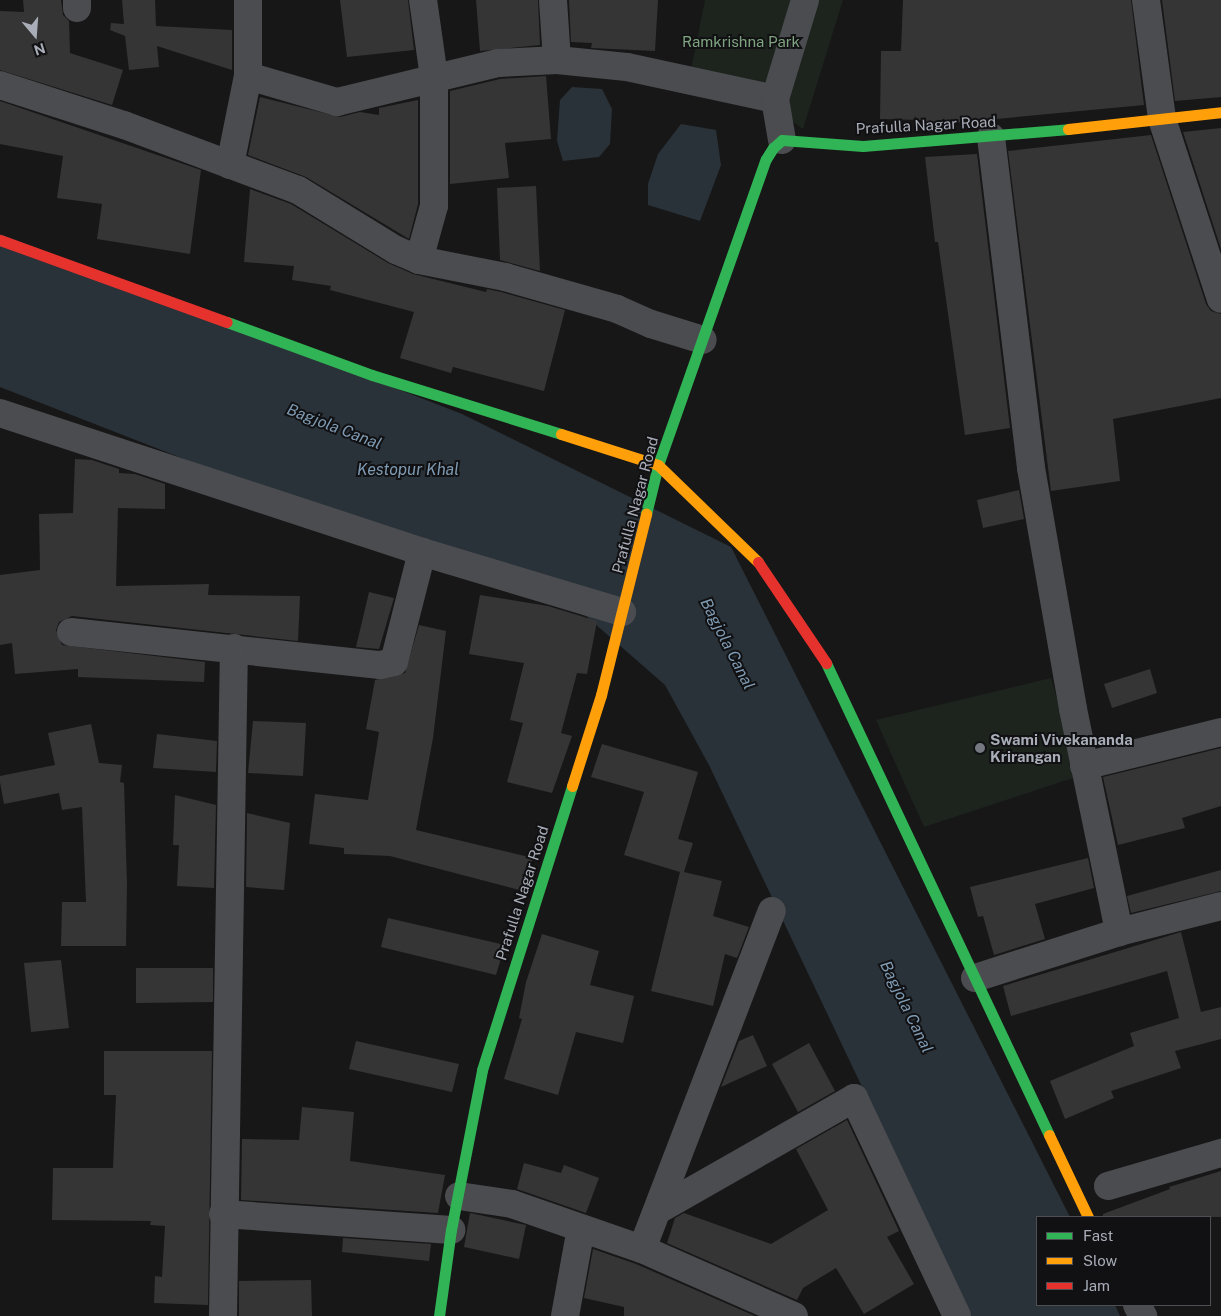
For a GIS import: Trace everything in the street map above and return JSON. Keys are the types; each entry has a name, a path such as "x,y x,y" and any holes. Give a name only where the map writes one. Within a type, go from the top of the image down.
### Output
{"street":[{"path":"230,165 248,76 248,0"},
{"path":"419,260 434,206 434,77 423,0"},
{"path":"553,0 557,60"},
{"path":"782,140 775,99 805,0"},
{"path":"1146,0 1162,119 1221,299"},
{"path":"248,76 337,102 498,63 557,60 627,67 775,99"},
{"path":"0,85 124,125 298,190 396,250 419,260 505,277 599,303 703,340"},
{"name":"Prafulla Nagar Road","path":"439,1316 451,1230 482,1070 602,695 658,465 766,159 782,140 863,146 991,137 1221,112"},
{"path":"991,137 1032,468 1084,766 1119,932"},
{"path":"0,240 372,375 658,465 755,558 822,654 1088,1216"},
{"path":"0,413 422,552 622,612"},
{"path":"71,632 380,665 394,662 422,552"},
{"path":"222,1316 234,648"},
{"path":"1084,766 1221,732"},
{"path":"975,978 1119,932 1221,906"},
{"path":"642,1249 772,911"},
{"path":"658,1210 854,1098 957,1316"},
{"path":"1108,1186 1221,1154"},
{"path":"459,1196 512,1204 642,1249 794,1316"},
{"path":"223,1214 451,1230"},
{"path":"565,1316 581,1228"}],"green space":[{"name":"Ramkrishna Park","path":"705,0 801,0 769,86 689,80"},
{"path":"805,0 843,0 803,129 784,115"},
{"name":"Swami Vivekananda Krirangan","path":"1051,678 1079,776 924,827 876,720"}],"water":[{"path":"572,87 602,89 612,109 610,144 599,157 563,161 557,141 560,100"},
{"path":"681,124 716,130 721,165 700,221 648,205 648,184 658,154"},
{"name":"Kestopur Khal","path":"0,234 462,414 731,547 1069,1216 1036,1216 1036,1306 1115,1306 1120,1316 971,1316 709,765 665,685 586,616 0,387"}],"building":[{"path":"23,0 61,0 63,15 69,21 70,53 123,70 112,105 0,70 0,11 24,12"},
{"path":"122,0 155,0 156,26 232,30 232,70 157,46 159,67 129,70 125,36 110,30 111,23 124,24"},
{"path":"340,0 408,0 414,50 347,57"},
{"path":"476,0 538,0 540,45 480,51"},
{"path":"569,0 658,0 655,51 591,48 592,43 571,42"},
{"path":"903,0 1131,0 1144,105 922,126 921,120 880,119 881,51 901,51"},
{"path":"1162,0 1221,0 1221,97 1175,101"},
{"path":"546,76 551,139 505,143 509,178 450,184 450,91 500,79"},
{"path":"260,97 340,117 360,112 379,115 379,108 418,100 418,204 409,239 306,177 248,155"},
{"path":"0,101 201,170 190,254 97,239 102,204 57,198 63,156 0,144"},
{"path":"1221,128 1221,249 1183,132"},
{"path":"1151,135 1206,304 1211,311 1221,314 1221,398 1113,419 1120,481 1051,491 1008,151"},
{"path":"977,154 1010,428 965,435 938,242 935,242 925,157"},
{"path":"536,186 540,271 500,260 497,188"},
{"path":"250,189 291,204 388,263 413,274 486,292 487,289 501,292 565,310 544,391 453,367 451,373 400,358 414,312 330,290 331,286 292,280 294,266 244,262"},
{"path":"75,459 92,460 119,469 119,473 135,474 165,484 165,509 118,508 116,586 209,584 208,595 300,596 298,641 72,616 59,622 56,630 62,645 205,662 204,682 78,677 78,669 15,674 12,643 0,645 0,575 40,570 39,514 73,513"},
{"path":"1019,490 1024,519 983,528 977,500"},
{"path":"369,592 394,598 379,649 356,647"},
{"path":"480,595 548,606 597,621 587,674 577,673 561,733 572,736 552,793 507,782 523,723 510,720 524,663 469,654"},
{"path":"419,625 446,631 433,738 416,830 533,858 523,891 390,856 344,854 344,848 309,844 315,794 368,800 379,732 366,729 375,680 405,673"},
{"path":"1150,669 1157,693 1112,708 1104,684"},
{"path":"253,721 306,723 303,776 248,773"},
{"path":"91,724 99,763 122,765 120,782 124,783 127,885 126,946 61,946 62,902 86,902 82,807 62,810 59,793 4,804 0,782 0,776 55,765 48,733"},
{"path":"157,734 217,741 216,772 153,768"},
{"path":"602,744 698,772 678,839 693,843 684,872 722,881 713,916 749,927 737,958 725,954 713,1006 651,991 680,872 624,855 644,792 591,777"},
{"path":"1221,748 1221,806 1182,818 1185,828 1118,845 1103,777"},
{"path":"175,795 216,805 214,888 177,886 179,845 173,845"},
{"path":"247,813 290,823 284,890 246,887"},
{"path":"1088,858 1094,888 1035,904 1045,939 994,955 983,916 978,917 970,887"},
{"path":"1221,870 1221,891 1131,913 1127,896"},
{"path":"388,918 505,945 496,975 381,947"},
{"path":"1181,932 1201,1012 1221,1007 1221,1039 1175,1051 1181,1068 1111,1091 1114,1098 1065,1119 1050,1081 1134,1046 1130,1033 1179,1018 1167,971 1011,1016 1003,986"},
{"path":"542,934 599,951 590,985 634,996 623,1043 576,1032 558,1095 504,1079 522,1019 519,1018 526,982"},
{"path":"61,960 69,1028 31,1032 24,963"},
{"path":"136,968 213,968 213,1002 136,1003"},
{"path":"753,1035 767,1066 721,1087 739,1041"},
{"path":"356,1041 459,1064 452,1092 349,1069"},
{"path":"809,1043 835,1091 798,1112 772,1064"},
{"path":"104,1051 212,1051 208,1305 154,1303 155,1276 162,1277 165,1226 150,1225 151,1221 52,1220 53,1168 113,1168 116,1095 104,1095"},
{"path":"302,1107 354,1112 350,1161 445,1175 438,1213 241,1200 242,1139 299,1140"},
{"path":"847,1120 899,1231 887,1237 914,1284 864,1314 836,1268 803,1288 797,1300 667,1243 675,1218 684,1213 771,1244 828,1210 796,1149"},
{"path":"524,1163 561,1173 564,1165 599,1178 586,1213 517,1189"},
{"path":"1221,1171 1221,1217 1103,1216 1103,1214 1170,1189 1169,1187"},
{"path":"470,1213 526,1225 519,1259 464,1247"},
{"path":"343,1238 431,1244 429,1261 342,1252"},
{"path":"593,1249 636,1264 755,1316 624,1316 624,1307 584,1298"},
{"path":"311,1280 312,1316 239,1316 239,1281"}],"traffic: fast":[{"path":"646,514 658,465 766,159 773,148 782,140 863,146 1068,129"},
{"path":"227,322 372,375 561,434"},
{"path":"826,663 1049,1135"},
{"path":"439,1316 451,1230 482,1070 572,786"}],"traffic: slow":[{"path":"1068,129 1221,112"},
{"path":"561,434 658,465 758,562"},
{"path":"572,786 601,695 646,514"},
{"path":"1049,1135 1088,1216"}],"traffic: jam":[{"path":"0,240 227,322"},
{"path":"758,562 826,663"}],"place":[{"name":"Swami Vivekananda Krirangan","path":"980,748"}],"water label":[{"name":"Bagjola Canal","path":"334,427"},
{"name":"Bagjola Canal","path":"727,644"},
{"name":"Bagjola Canal","path":"906,1007"}]}
